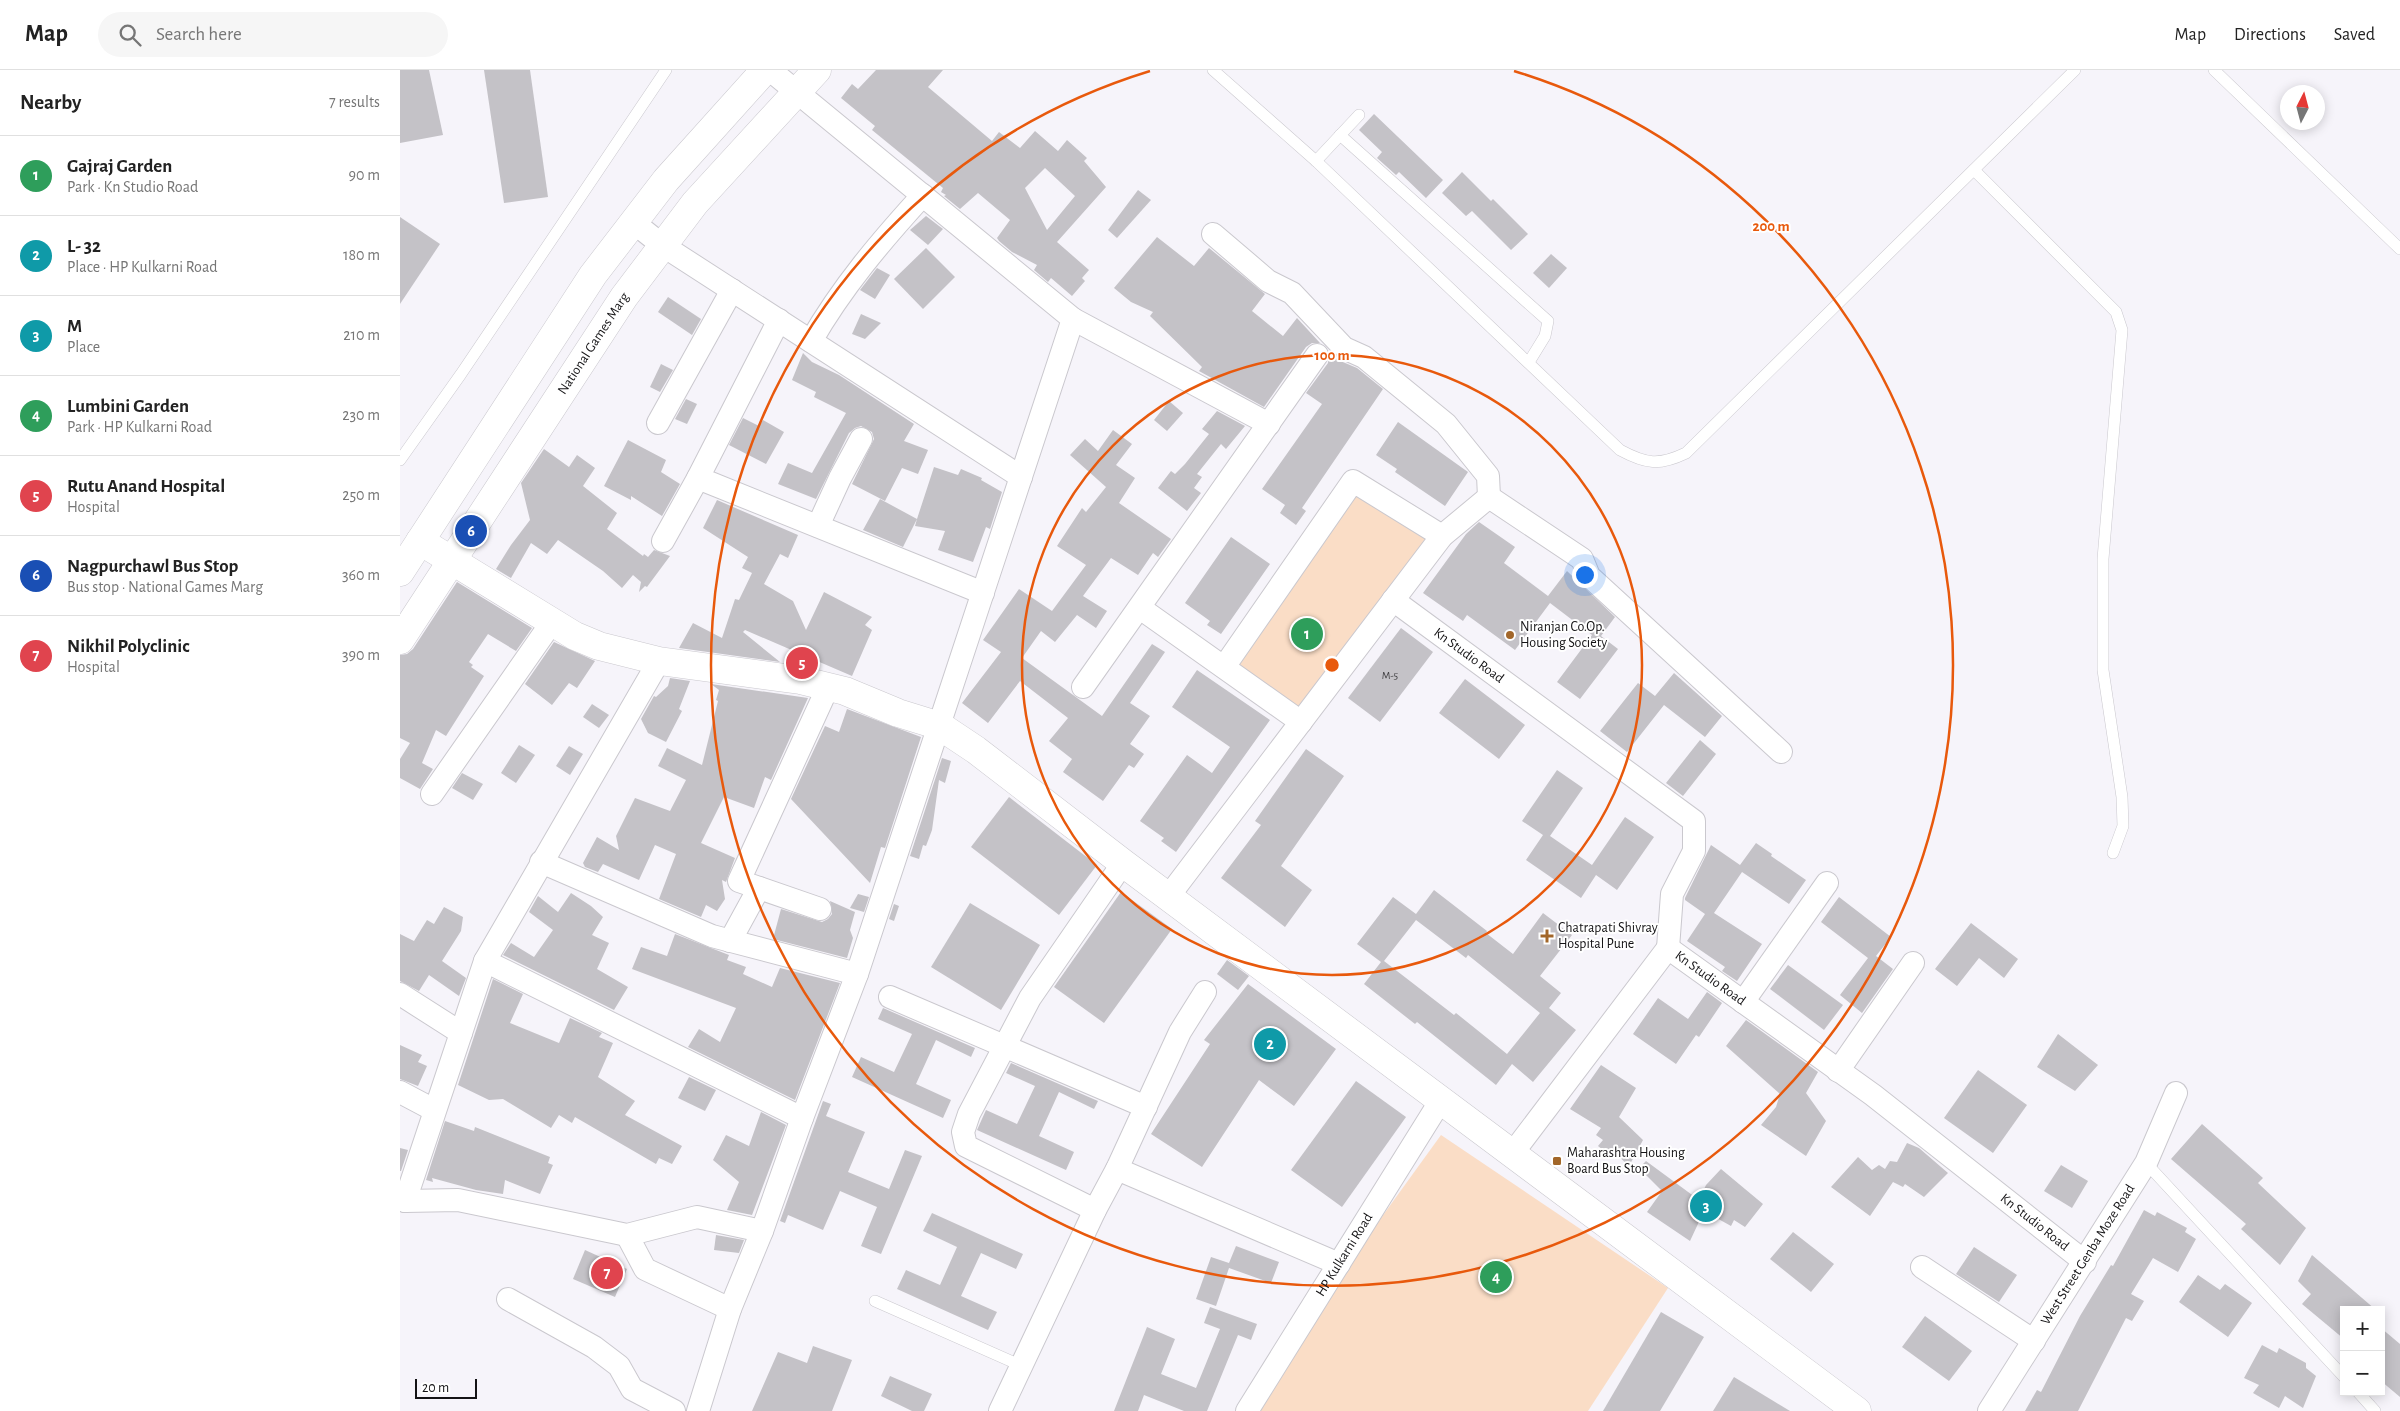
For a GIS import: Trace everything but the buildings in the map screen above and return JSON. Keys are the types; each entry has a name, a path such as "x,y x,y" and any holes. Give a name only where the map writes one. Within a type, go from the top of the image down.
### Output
{"street":[{"path":"400,572 593,275 666,180 765,70"},
{"path":"770,70 1073,319 1268,424"},
{"name":"National Games Marg","path":"400,640 624,296 695,203 817,70"},
{"path":"811,341 824,318 871,253 923,195"},
{"path":"632,222 662,245 1021,477"},
{"path":"1168,897 1442,536 1488,497 1488,476 1446,424 1364,357 1344,348 1292,294 1268,281 1213,234"},
{"path":"658,423 732,290"},
{"path":"698,1411 730,1309 762,1230 857,974 1073,319"},
{"path":"663,541 698,478 779,320"},
{"path":"1083,687 1317,354"},
{"path":"818,526 861,438"},
{"path":"698,478 983,593"},
{"path":"1224,667 1353,480 1442,536"},
{"path":"1488,497 1582,560 1589,576 1781,752"},
{"path":"420,541 575,636 599,646 659,661 800,680 828,687 940,726 976,750 1168,897 1857,1411"},
{"name":"Kn Studio Road","path":"1393,600 1694,821 1694,852 1672,894 1668,948 1873,1095 2085,1262"},
{"path":"1140,608 1301,722"},
{"path":"432,794 552,622"},
{"path":"659,661 485,961 402,1200 458,1200 627,1235 697,1217 762,1230"},
{"path":"820,909 739,881 828,687"},
{"path":"541,862 712,936 857,974"},
{"path":"1095,1210 966,1146 963,1132 969,1114 1030,998 1123,863"},
{"path":"1743,1002 1828,883"},
{"path":"730,941 759,888"},
{"path":"1512,1154 1668,948"},
{"path":"485,961 802,1118"},
{"path":"1838,1071 1913,963"},
{"path":"1000,1411 1095,1210 1117,1169 1180,1032 1205,992"},
{"path":"400,994 461,1033"},
{"path":"890,997 1146,1107"},
{"path":"400,1092 434,1110"},
{"name":"West Street Genba Moze Road","path":"1989,1411 2146,1163 2176,1093"},
{"name":"HP Kulkarni Road","path":"1247,1411 1441,1100"},
{"path":"1117,1169 1339,1264"},
{"path":"627,1235 645,1269 730,1309"},
{"path":"1922,1268 2034,1341"},
{"path":"508,1299 594,1348 619,1366 632,1390 674,1411"}],"lane":[{"path":"400,460 461,374 666,70"},
{"path":"1213,70 1316,161 1620,450 1637,459 1655,463 1670,460 1686,453 2075,70"},
{"path":"2214,70 2400,249"},
{"path":"1316,161 1359,115"},
{"path":"1340,135 1548,321 1545,336 1529,362"},
{"path":"1974,170 2116,312 2122,330 2103,559 2103,670 2122,797 2123,826 2113,853"},
{"path":"2146,1163 2340,1373"},
{"path":"875,1301 1022,1366"},
{"path":"2362,1396 2375,1411"}],"shaded area":[{"path":"1353,481 1442,536 1301,722 1224,667"},
{"path":"1441,1135 1668,1288 1588,1411 1257,1411 1347,1265"}],"place":[{"name":"Nagpurchawl Bus Stop","path":"471,531"},
{"name":"Gajraj Garden","path":"1307,634"},
{"name":"Niranjan Co.Op. Housing Society","path":"1510,635"},
{"name":"Rutu Anand Hospital","path":"802,663"},
{"name":"Chatrapati Shivray Hospital Pune","path":"1547,936"},
{"name":"L- 32","path":"1270,1044"},
{"name":"Maharashtra Housing Board Bus Stop","path":"1557,1161"},
{"name":"M","path":"1706,1206"},
{"name":"Nikhil Polyclinic","path":"607,1273"},
{"name":"Lumbini Garden","path":"1496,1277"}]}
